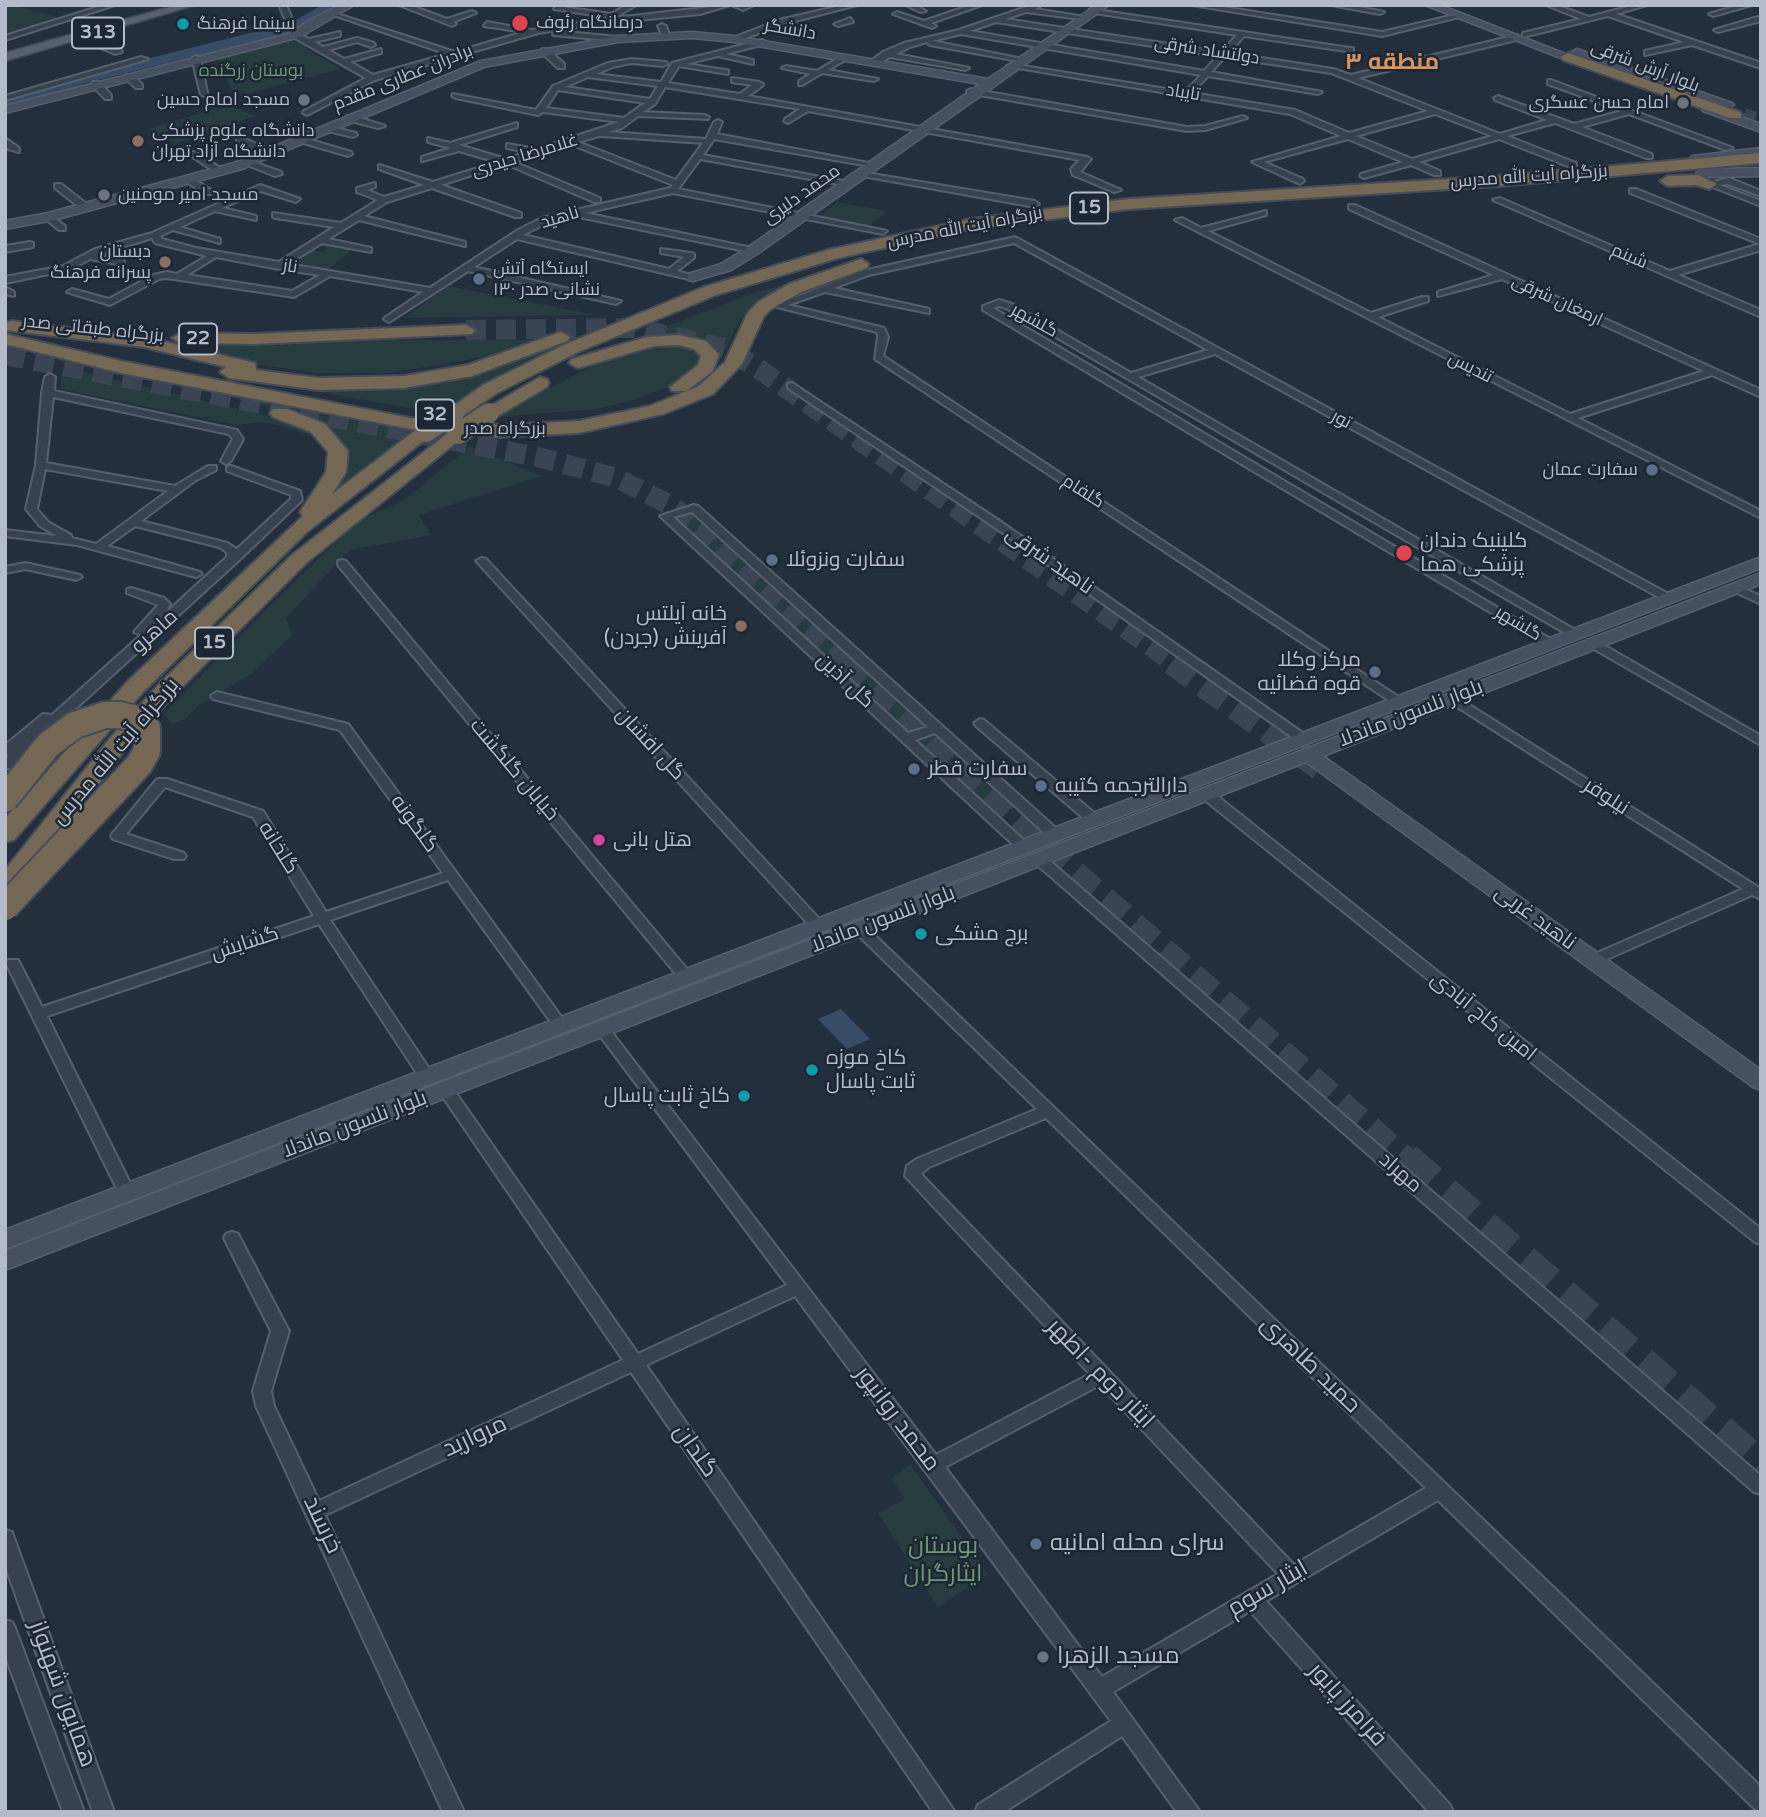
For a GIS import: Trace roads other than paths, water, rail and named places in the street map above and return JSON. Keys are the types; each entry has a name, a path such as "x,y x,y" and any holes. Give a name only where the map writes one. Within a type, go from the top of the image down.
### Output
{"highway":[{"path":"1568,57 1740,115"},
{"name":"بزرگراه آیت الله مدرس","path":"5,887 119,742 177,680 318,543 456,424 490,389 572,348 665,308 769,272 971,224 1046,213 1646,162 1761,158"},
{"name":"بزرگراه آیت الله مدرس","path":"573,364 724,298 839,263 1017,227 1126,214 1596,182 1706,178 1761,169"},
{"name":"بزرگراه صدر","path":"5,339 121,367 410,424 499,430 579,427 656,410 706,390 733,364 752,322 764,306 810,282 908,248"},
{"path":"5,325 144,342 249,367 326,377 398,375 531,349 667,298 769,272"},
{"name":"بزرگراه صدر","path":"5,325 165,360 261,385 367,406 463,418 507,419 571,415 659,396 706,368 710,355 700,345 679,340 653,341 573,364"},
{"name":"بزرگراه طبقاتی صدر","path":"5,325 205,339 390,326"},
{"name":"22","path":"390,326 466,330"},
{"name":"32","path":"165,360 284,380 357,384 454,374 531,349"},
{"name":"15","path":"300,528 426,432 489,413 573,364"},
{"path":"121,367 287,415 318,428 327,436 338,451 335,472 300,528"},
{"name":"بزرگراه آیت الله مدرس","path":"5,835 136,686 300,528"},
{"path":"5,799 48,744 75,725 97,717 120,715 132,718 147,729 147,751 139,765 5,907"}],"main road":[{"name":"313","path":"5,54 174,5"},
{"name":"313","path":"5,54 83,37 190,5"},
{"path":"5,110 196,58 301,39 310,24 349,5"},
{"path":"1430,5 1521,36"},
{"path":"1443,5 1521,36"},
{"name":"محمد دلیری","path":"693,277 726,267 752,251 1094,10"},
{"name":"دانشگر","path":"615,35 734,39 989,83"},
{"name":"برادران عطاری مقدم","path":"5,225 49,218 220,171 270,153 337,121 481,64 615,35"},
{"name":"بلوار آرش شرقی","path":"1521,36 1568,57 1761,128"},
{"name":"بلوار آرش شرقی","path":"1521,36 1659,80 1761,117"},
{"name":"بلوار آرش شرقی","path":"1659,80 1740,115"},
{"path":"1646,162 1761,152"},
{"name":"بلوار نلسون ماندلا","path":"5,1240 561,1026 860,929 1032,853 1055,835 1452,698 1668,598 1761,562"},
{"name":"بلوار نلسون ماندلا","path":"5,1261 602,1029 818,926 1206,794 1400,702 1551,643 1585,638 1761,578"},
{"name":"ناهید غربی","path":"1305,747 1761,1082"}],"street":[{"path":"5,38 112,5"},
{"path":"282,5 301,39 372,78"},
{"path":"402,5 449,23 472,13"},
{"path":"550,16 557,7 609,18 633,5"},
{"path":"307,113 372,78 454,54 497,45 537,31 609,18 701,12 727,5"},
{"path":"733,5 743,8 751,5"},
{"path":"909,5 922,11"},
{"path":"925,23 945,17 962,7 979,5"},
{"path":"872,63 886,54 922,41 961,32 991,18 1039,5"},
{"path":"1195,5 1382,34 1459,16"},
{"path":"1334,5 1380,12"},
{"path":"1549,5 1588,19"},
{"path":"1353,78 1644,5"},
{"path":"1713,14 1749,5"},
{"path":"734,39 822,12 851,6 866,10"},
{"path":"813,7 822,12"},
{"name":"دولتشاد شرقی","path":"962,7 991,18 1333,71 1573,165"},
{"path":"1025,10 1094,10 1350,50"},
{"path":"932,12 945,17"},
{"path":"333,13 454,54"},
{"path":"897,14 942,29"},
{"path":"1608,14 1761,66"},
{"path":"1718,30 1761,19"},
{"path":"838,24 850,20"},
{"path":"537,31 543,23"},
{"path":"487,24 537,31"},
{"name":"دانشگر","path":"537,31 615,35"},
{"path":"961,32 1318,92"},
{"path":"301,39 337,34"},
{"path":"1187,94 1242,34"},
{"path":"83,37 118,52"},
{"path":"320,50 357,40 371,45"},
{"name":"تایباد","path":"922,41 1019,63 1293,112 1437,173"},
{"path":"675,65 762,43"},
{"path":"1648,53 1691,43"},
{"path":"497,45 507,57"},
{"path":"343,62 378,51"},
{"path":"545,51 561,66"},
{"path":"715,54 750,62"},
{"path":"886,54 965,68"},
{"path":"196,58 205,95"},
{"path":"802,83 842,58"},
{"path":"5,98 144,59"},
{"path":"541,112 556,88 622,61 663,64"},
{"path":"933,74 946,64"},
{"path":"675,65 725,72"},
{"name":"غلامرضا حیدری","path":"279,266 384,200 540,153 627,121 652,102 675,65"},
{"path":"786,68 874,79"},
{"path":"588,75 807,108 1087,159 1075,169 1076,173 1117,190"},
{"path":"129,77 139,86"},
{"path":"735,80 749,79 759,84 741,97"},
{"path":"1551,82 1729,148"},
{"path":"96,85 108,97"},
{"path":"556,88 652,102"},
{"path":"975,92 1187,129 1243,118"},
{"path":"456,96 541,112 627,121"},
{"path":"1498,98 1574,127 1646,162"},
{"path":"788,121 807,108"},
{"path":"1300,181 1256,162 1437,111"},
{"path":"1574,127 1630,111"},
{"path":"639,114 705,117"},
{"path":"1364,176 1555,120"},
{"path":"337,121 382,126"},
{"path":"337,121 353,135"},
{"path":"676,187 710,139 718,122"},
{"path":"425,159 514,125"},
{"path":"597,134 710,139 875,165"},
{"path":"240,138 270,153"},
{"path":"475,138 540,153"},
{"path":"300,139 348,155"},
{"path":"5,140 8,146 16,150"},
{"path":"431,141 507,162 597,200"},
{"path":"572,142 676,187 802,216 883,231"},
{"path":"194,154 220,171"},
{"path":"697,156 849,183"},
{"path":"248,162 278,174"},
{"path":"452,164 473,172"},
{"path":"382,167 518,215"},
{"path":"863,174 1035,204"},
{"path":"1706,178 1729,181 1759,200"},
{"path":"190,180 208,192"},
{"path":"58,186 86,208"},
{"path":"372,186 360,190 384,200"},
{"name":"ناهید","path":"390,326 432,290 545,220 676,187"},
{"path":"5,280 66,268 107,247 155,235 260,188 296,199"},
{"path":"1633,191 1761,244"},
{"name":"شبنم","path":"1497,200 1761,314"},
{"name":"ارمغان شرقی","path":"1352,207 1761,394"},
{"path":"216,209 253,219"},
{"path":"573,213 752,251"},
{"path":"1200,231 1263,214"},
{"path":"276,215 342,226"},
{"path":"358,217 462,244"},
{"path":"49,218 62,229"},
{"name":"تندیس","path":"1179,220 1761,515"},
{"path":"172,227 216,241"},
{"name":"ناز","path":"155,235 158,241 214,255 432,290"},
{"path":"516,236 693,277"},
{"path":"321,240 368,250"},
{"name":"تور","path":"825,289 866,273 1015,240 1668,598"},
{"path":"1670,274 1761,244"},
{"path":"5,249 30,245"},
{"path":"664,251 691,256 670,272"},
{"path":"178,277 214,255"},
{"path":"88,256 121,263"},
{"path":"467,268 616,300"},
{"path":"50,272 72,290 97,300 114,300 158,276 294,294 329,273"},
{"path":"1441,294 1502,276"},
{"path":"825,289 926,311"},
{"name":"گلفام","path":"825,289 778,306 881,330 883,337 878,357 1400,702"},
{"path":"1369,317 1425,299"},
{"name":"گلشهر","path":"1551,643 986,308 999,303 1009,306 1761,741"},
{"path":"1046,345 1067,339"},
{"path":"1117,387 1134,378 1214,351"},
{"path":"1569,418 1712,372"},
{"path":"50,377 41,465 31,509 44,524 78,542"},
{"name":"ناهید شرقی","path":"792,386 997,524 1305,747"},
{"path":"47,393 233,432 237,439 228,465 215,463 212,468 176,489 99,547"},
{"path":"1222,449 1244,442"},
{"path":"41,465 176,489"},
{"name":"ماهرو","path":"5,765 295,503 297,494 228,465"},
{"name":"گل آذین","path":"1032,853 665,516 694,508 1055,835"},
{"path":"133,522 223,545 232,550 233,561"},
{"path":"5,533 78,542 196,574"},
{"path":"1387,546 1410,538"},
{"name":"گل‌ افشان","path":"482,561 818,926"},
{"name":"خیابان گلگشت","path":"342,563 692,984"},
{"path":"5,570 33,566 76,577"},
{"path":"738,583 768,574"},
{"path":"1735,588 1761,601"},
{"path":"5,752 48,717 163,609 164,604 160,600 131,591"},
{"path":"817,656 847,647"},
{"name":"گلگونه","path":"217,696 344,727 561,1026"},
{"name":"نیلوفر","path":"1452,698 1757,893"},
{"path":"980,723 1094,820"},
{"path":"907,738 937,728"},
{"name":"گلخانه","path":"179,856 118,836 162,782 258,814 322,918 427,1077"},
{"name":"امین کاج آبادی","path":"1206,794 1761,1238"},
{"name":"مهراد","path":"1032,853 1761,1487"},
{"name":"گشایش","path":"39,1013 452,875"},
{"path":"1593,960 1757,893"},
{"name":"حمید طاهری","path":"860,929 1761,1801"},
{"path":"13,963 127,1193"},
{"name":"محمد روانپور","path":"602,1029 933,1465 1190,1812"},
{"name":"گلدان","path":"446,1090 945,1812"},
{"name":"ایثار دوم -اطهر","path":"1048,1111 923,1163 913,1170 917,1182 1292,1576"},
{"name":"خرسند","path":"232,1238 280,1331 262,1391 265,1406 454,1812"},
{"name":"مروارید","path":"316,1511 796,1288"},
{"path":"933,1465 1102,1376"},
{"name":"ایثار سوم","path":"1098,1689 1439,1490"},
{"name":"همایون شهنواز","path":"5,1538 104,1812"},
{"name":"فرامرز پایور","path":"1251,1599 1443,1812"},
{"name":"همایون شهنواز","path":"5,1628 74,1812"},
{"path":"985,1812 1124,1724"}],"water":[{"path":"841,1009 870,1039 847,1049 818,1019"}],"waterway":[{"path":"297,24 334,5"},
{"path":"5,104 80,80 283,30"}],"tunnel":[{"path":"1744,114 1761,120"},
{"path":"466,330 634,328 724,348 759,369 1174,663"},
{"path":"5,355 538,457 617,478 670,505 693,521 847,663"},
{"path":"845,662 1061,862 1407,1161"},
{"path":"1172,662 1325,771"},
{"path":"1405,1159 1761,1467"}],"place":[{"name":"درمانگاه رئوف","path":"520,23"},
{"name":"سینما فرهنگ","path":"183,24"},
{"name":"مسجد امام حسین","path":"304,100"},
{"name":"امام حسن عسگری","path":"1683,103"},
{"name":"دانشگاه علوم پزشکی دانشگاه آزاد تهران","path":"138,141"},
{"name":"مسجد امیر مومنین","path":"104,195"},
{"name":"دبستان پسرانه فرهنگ","path":"165,262"},
{"name":"ایستگاه آتش نشانی صدر ۱۳۰","path":"479,279"},
{"name":"سفارت عمان","path":"1652,470"},
{"name":"کلینیک دندان پزشکی هما","path":"1404,553"},
{"name":"سفارت ونزوئلا","path":"772,560"},
{"name":"خانه آیلتس آفرینش (جردن)","path":"741,626"},
{"name":"مرکز وکلا قوه قضائیه","path":"1375,672"},
{"name":"سفارت قطر","path":"914,769"},
{"name":"دارالترجمه کتیبه","path":"1041,786"},
{"name":"هتل بانی","path":"599,840"},
{"name":"برج مشکی","path":"921,934"},
{"name":"کاخ موزه ثابت پاسال","path":"812,1070"},
{"name":"کاخ ثابت پاسال","path":"744,1096"},
{"name":"سرای محله امانیه","path":"1036,1544"},
{"name":"مسجد الزهرا","path":"1043,1657"}],"district":[{"name":"منطقه ۳","path":"1392,63"}],"park label":[{"name":"بوستان زرگنده","path":"251,71"},
{"name":"بوستان ایثارگران","path":"943,1561"}]}
